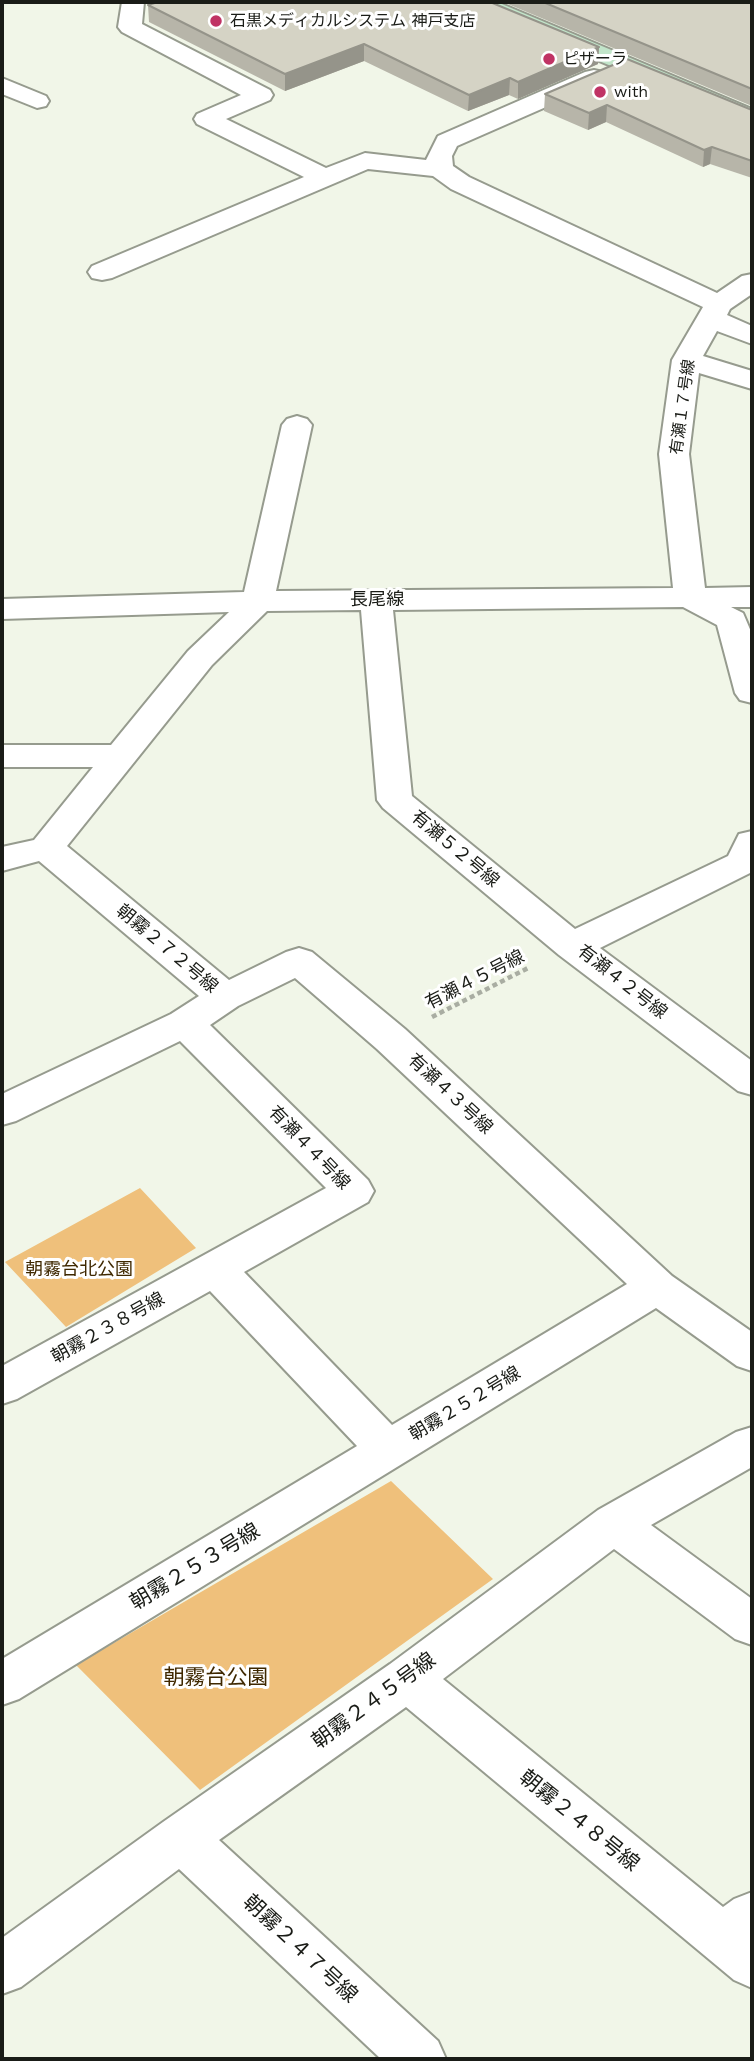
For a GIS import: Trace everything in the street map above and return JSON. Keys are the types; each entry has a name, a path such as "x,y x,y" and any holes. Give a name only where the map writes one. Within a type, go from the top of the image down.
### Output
{"street":[{"path":"133,2 130,27 261,95 206,119 326,178"},
{"path":"478,2 752,118"},
{"path":"440,169 439,156 447,141 622,65"},
{"path":"2,85 37,102"},
{"path":"102,272 365,162 440,169 460,183 715,311 752,336"},
{"name":"有瀬１７号線","path":"690,598 674,454 687,360 715,311 752,282"},
{"path":"687,360 752,380"},
{"path":"2,859 46,848 200,658 258,601 297,425"},
{"name":"長尾線","path":"2,609 258,601 752,597"},
{"path":"690,598 732,620 752,692"},
{"name":"有瀬５２号線","path":"376,600 396,800 572,946"},
{"path":"2,756 120,755"},
{"name":"朝霧２７２号線","path":"2,1111 185,1023 225,997 46,848"},
{"name":"有瀬４２号線","path":"749,859 572,946 752,1081"},
{"name":"有瀬４３号線","path":"225,997 299,961 391,1039 657,1287"},
{"name":"有瀬４４号線","path":"185,1023 354,1191 214,1268"},
{"path":"214,1268 388,1450"},
{"name":"朝霧２３８号線","path":"2,1387 214,1268"},
{"path":"657,1287 752,1354"},
{"name":"朝霧２５２号線","path":"388,1450 657,1287"},
{"name":"朝霧２４５号線","path":"2,1969 181,1838 407,1679 614,1523 752,1445"},
{"name":"朝霧２５３号線","path":"2,1684 388,1450"},
{"path":"614,1523 752,1625"},
{"name":"朝霧２４８号線","path":"407,1679 743,1939"},
{"name":"朝霧２４７号線","path":"181,1838 419,2059"}],"path":[{"name":"有瀬４５号線","path":"391,1039 572,946"}],"green space":[{"name":"朝霧台北公園","path":"140,1188 196,1248 66,1327 5,1262"},
{"name":"朝霧台公園","path":"391,1481 493,1579 200,1790 76,1665"}],"building":[{"path":"158,2 490,2 599,47 518,82 510,78 469,95 364,44 285,74 148,5"},
{"path":"543,2 752,2 752,89"},
{"path":"627,59 752,110 752,161 712,147 704,150 607,105 589,113 545,94"}],"place":[{"name":"石黒メディカルシステム 神戸支店","path":"216,21"},
{"name":"ピザーラ","path":"549,59"},
{"name":"with","path":"600,92"}]}
